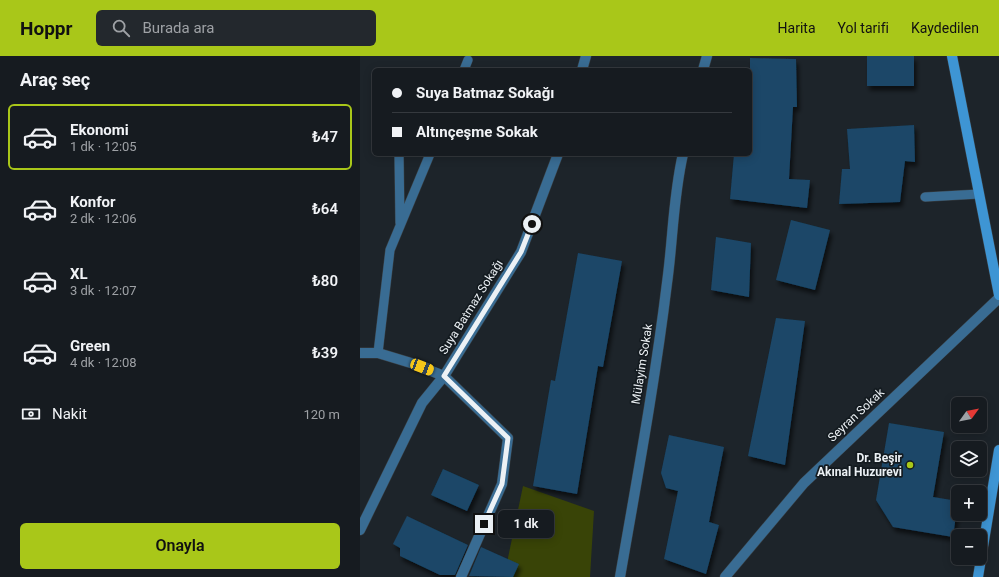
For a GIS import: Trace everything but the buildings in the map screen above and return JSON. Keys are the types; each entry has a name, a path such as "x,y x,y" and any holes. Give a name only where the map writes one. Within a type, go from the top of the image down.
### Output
{"street":[{"path":"583,68 586,56"},
{"path":"704,68 707,56"},
{"path":"952,56 999,295"},
{"name":"Suya Batmaz Sokağı","path":"360,530 422,403 444,376 521,252 557,156"},
{"name":"Mülayim Sokak","path":"620,577 640,462 667,283 677,181 683,156"},
{"name":"Seyran Sokak","path":"725,577 804,483 999,298"},
{"path":"360,352 378,353 411,363 444,376 508,438 502,484 461,577"},
{"path":"978,577 999,450"}],"lane":[{"path":"465,68 468,60"},
{"path":"399,156 400,227"},
{"path":"378,353 390,250 429,156"},
{"path":"925,197 979,194"}],"green space":[{"path":"523,486 594,511 590,577 504,577"}],"place":[{"name":"Dr. Beşir Akınal Huzurevi","path":"910,465"}],"route":[{"path":"484,524 502,484 508,438 444,376 521,252 532,224"}]}
